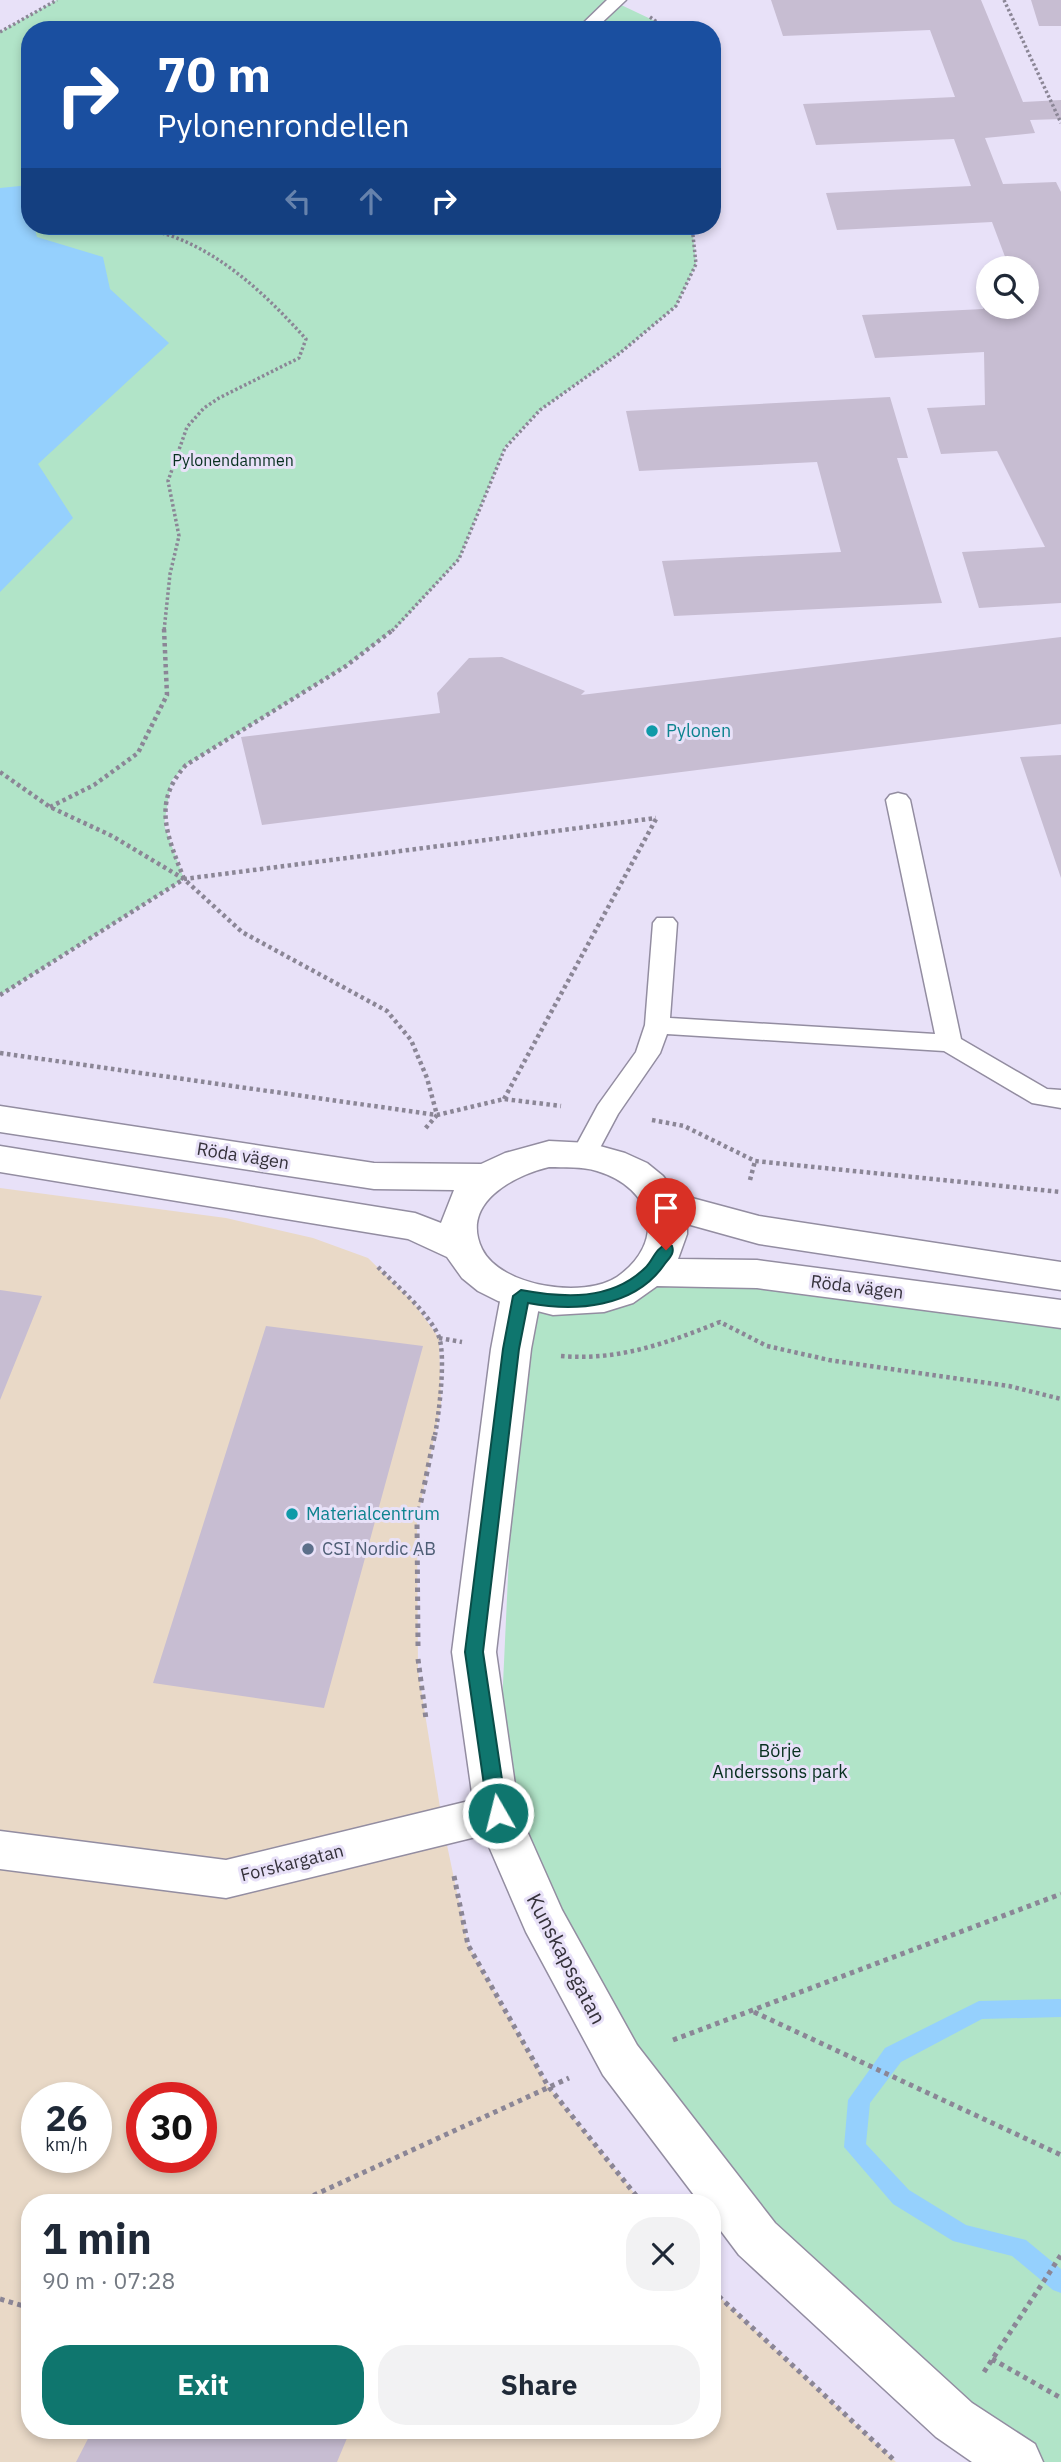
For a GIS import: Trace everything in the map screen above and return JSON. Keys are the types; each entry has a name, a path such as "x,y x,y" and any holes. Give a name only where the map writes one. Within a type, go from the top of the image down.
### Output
{"street":[{"name":"Röda vägen","path":"0,1119 374,1176 487,1177"},
{"path":"549,1154 584,1155 611,1161 634,1172 652,1186 664,1204 670,1227 666,1250 651,1272 629,1288 600,1299 558,1303 521,1296 475,1268 463,1248 459,1223 467,1198 487,1177 516,1162 549,1154"},
{"path":"0,1158 415,1227 463,1248"},
{"path":"664,1204 759,1230 1061,1276"},
{"name":"Röda vägen","path":"651,1272 757,1274 1061,1314"},
{"name":"Kunskapsgatan","path":"521,1296 511,1349 474,1652 498,1813 542,1918 620,2060 757,2239 954,2420 1017,2462"},
{"name":"Forskargatan","path":"0,1850 226,1879 498,1813"}],"lane":[{"path":"594,21 617,0"},
{"path":"898,800 949,1043"},
{"path":"584,1155 607,1111 648,1053 657,1025 665,923"},
{"path":"657,1025 949,1043 1041,1097 1061,1098"}],"path":[{"path":"0,32 57,0"},
{"path":"1004,0 1061,122"},
{"path":"50,807 94,785 138,753 167,695 164,629 179,536 168,481 187,428 204,408 219,398 299,358 306,339 244,278 198,249 163,235"},
{"path":"184,879 164,825 170,782 186,765 346,666 398,626 459,559 505,447 540,410 620,353 676,306 696,264 693,235"},
{"path":"0,772 50,807 112,836 184,879 242,932 387,1011 411,1040 427,1078 437,1115"},
{"path":"0,995 184,879 656,818 504,1100"},
{"path":"439,1338 579,1358 641,1353 720,1322 767,1346 829,1360 1009,1386 1061,1399"},
{"path":"753,2012 1061,2155"},
{"path":"1015,2324 1061,2255"},
{"path":"721,2298 896,2462"},
{"path":"0,2299 21,2305"},
{"path":"992,2359 1061,2398"}],"shaded area":[{"path":"0,1188 226,1218 313,1238 368,1258 413,1302 439,1338 441,1404 417,1521 418,1670 443,1826 468,1945 548,2086 635,2194 21,2194 21,2439 721,2439 721,2298 896,2462 0,2462"}],"green space":[{"name":"Pylonendammen","path":"57,0 619,0 617,3 655,21 21,21 21,235 693,235 696,264 676,306 620,353 540,410 505,447 459,559 398,626 346,666 186,765 171,781 164,825 184,879 0,995 0,32"},
{"name":"Börje Anderssons park","path":"651,1272 1061,1322 1061,2462 1017,2462 954,2420 620,2060 497,1813 521,1296 539,1301"}],"water":[{"path":"21,186 21,235 36,235 103,257 110,289 169,343 38,464 73,518 0,592 0,188"}],"building":[{"path":"771,0 981,0 1023,102 1061,100 1061,119 1030,120 1035,133 985,138 1003,184 1056,182 1061,192 1061,603 979,608 962,552 1045,547 997,451 941,454 927,408 985,405 984,352 875,358 862,315 976,309 976,319 1039,319 1039,256 1005,256 992,222 837,230 826,193 971,186 954,139 816,145 803,104 955,97 930,30 783,36"},
{"path":"1031,0 1061,0 1061,26 1039,26"},
{"path":"890,397 908,458 897,458 942,603 674,616 662,561 841,552 817,462 639,471 626,411"},
{"name":"Pylonen","path":"1061,637 1061,724 262,825 241,737 440,713 437,693 469,658 502,657 585,691 581,695"},
{"path":"1061,755 1061,878 1020,757"},
{"path":"0,1290 42,1296 0,1400"},
{"name":"Materialcentrum","path":"266,1326 423,1346 324,1708 153,1683"},
{"path":"88,2439 347,2439 337,2462 76,2462"}],"waterway":[{"path":"1061,2008 979,2010 893,2055 859,2100 855,2147 901,2197 961,2234 1018,2247 1061,2283"}],"place":[{"name":"Pylonen","path":"652,731"},
{"name":"Materialcentrum","path":"292,1514"},
{"name":"CSI Nordic AB","path":"308,1549"}],"route":[{"path":"498,1813 474,1652 511,1349 521,1296 558,1303 600,1299 629,1288 651,1272 666,1250"}]}
